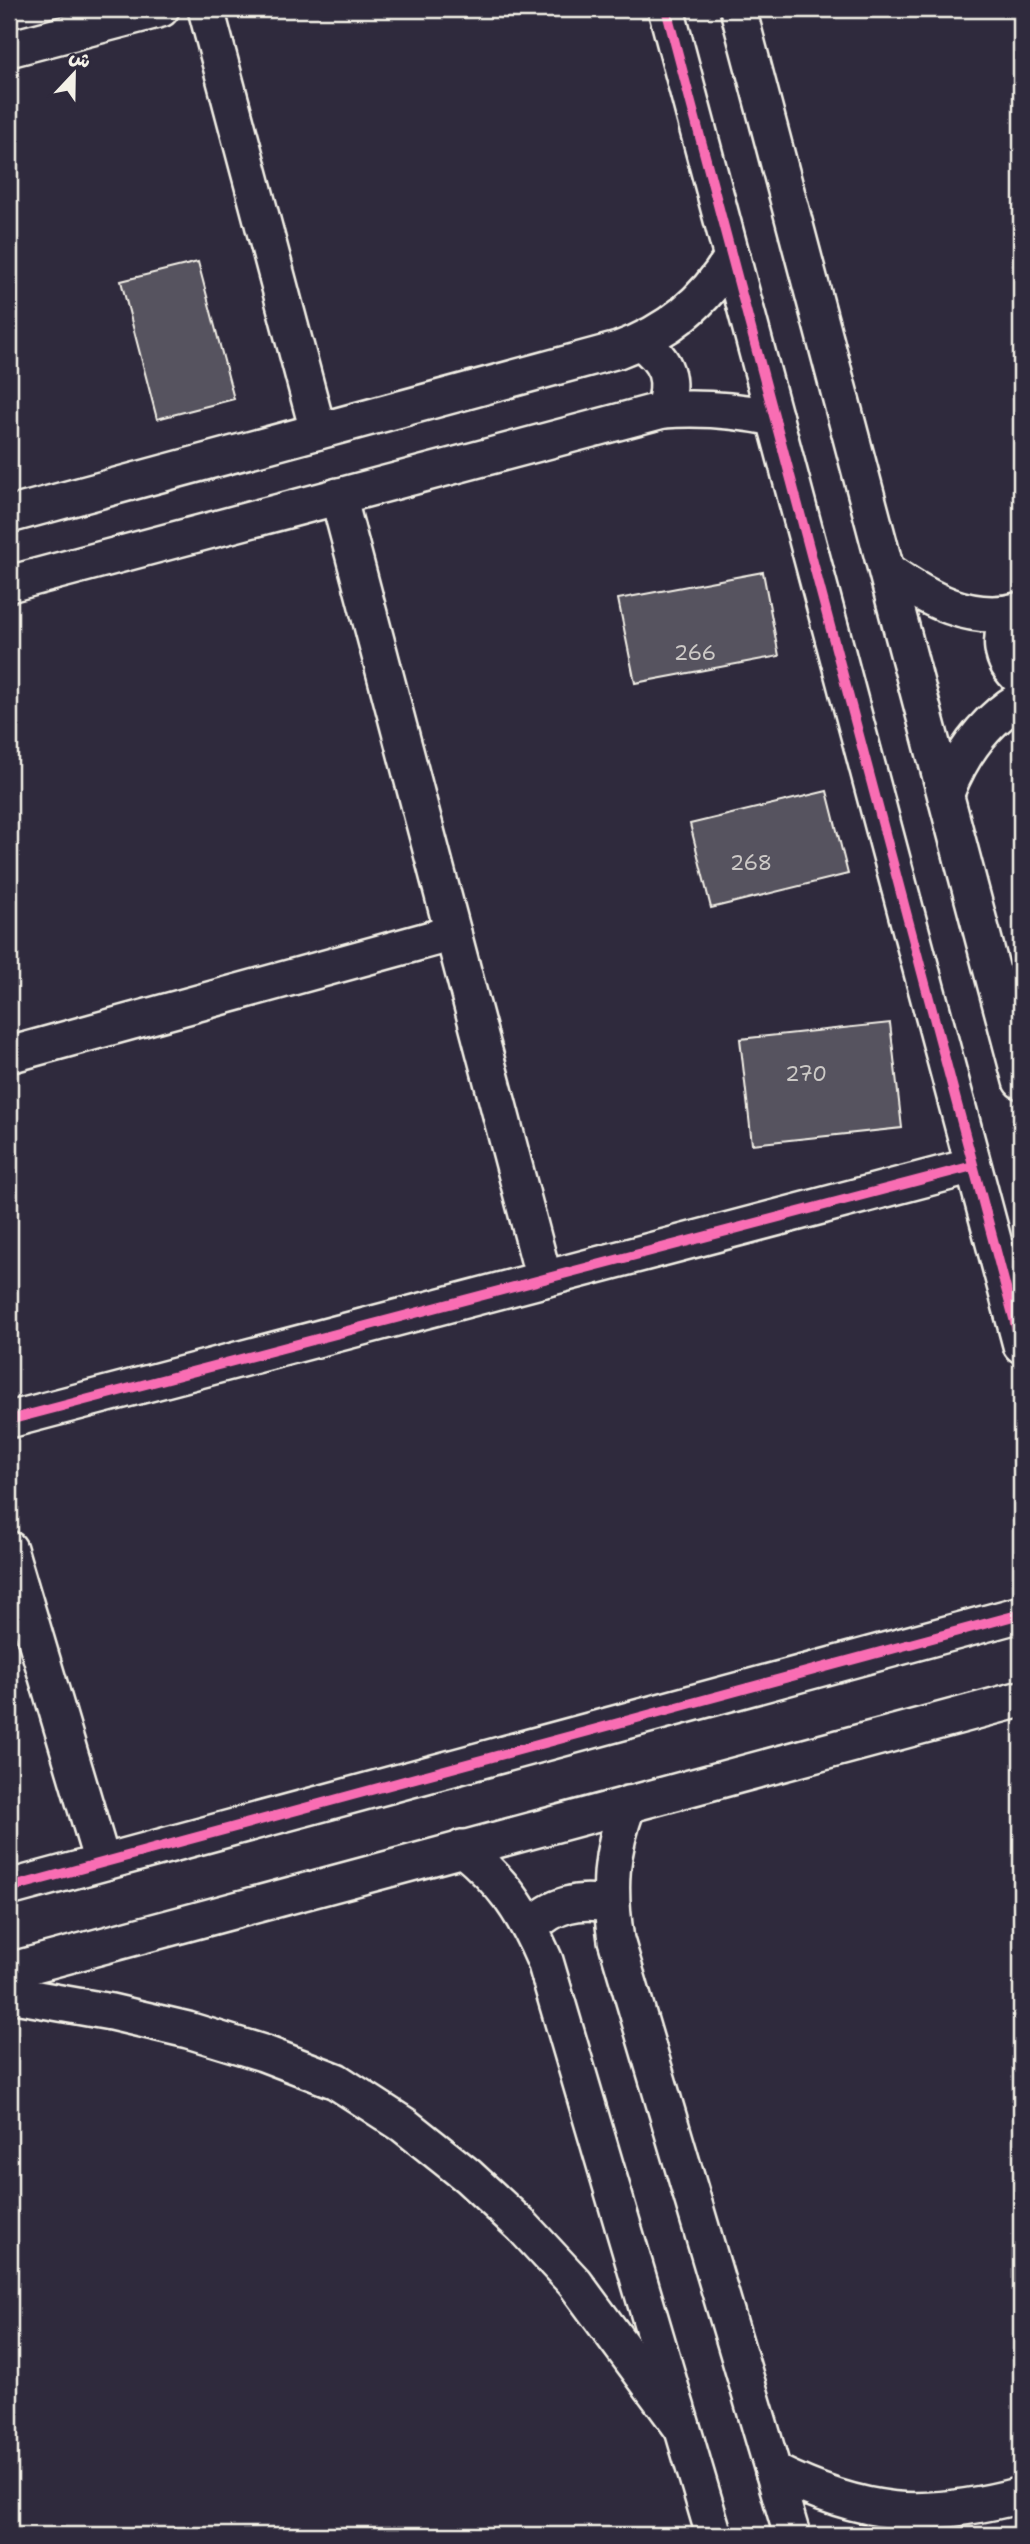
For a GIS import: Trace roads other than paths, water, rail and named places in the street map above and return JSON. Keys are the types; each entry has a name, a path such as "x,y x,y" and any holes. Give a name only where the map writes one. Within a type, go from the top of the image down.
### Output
{"street":[{"path":"9,49 161,9"},
{"path":"206,9 318,431"},
{"path":"666,9 1021,1345"},
{"path":"738,9 1021,1081"},
{"path":"9,515 641,342 663,330 703,298 732,257"},
{"path":"641,342 655,352 664,366 669,382 668,397 663,410"},
{"path":"9,584 663,410 700,407 775,418"},
{"path":"338,496 544,1279"},
{"path":"888,571 930,599 953,608 982,614 1016,612"},
{"path":"1016,612 1002,637 1002,650 1006,663 1021,680"},
{"path":"946,793 956,768 972,744 992,722 1021,699"},
{"path":"9,1055 453,933"},
{"path":"9,1420 973,1166"},
{"path":"9,1549 102,1863"},
{"path":"9,1888 1021,1614"},
{"path":"9,1971 1021,1699"},
{"path":"628,1804 612,1859 611,1905 616,1940 792,2535"},
{"path":"462,1848 488,1870 512,1897 531,1927 545,1961 714,2535"},
{"path":"531,1927 542,1917 568,1904 582,1901 611,1905"},
{"path":"9,1994 111,2012 188,2030 263,2053 336,2081 404,2125 468,2175 523,2227 575,2283 682,2428"},
{"path":"773,2471 811,2490 902,2524 1021,2495"}]}
